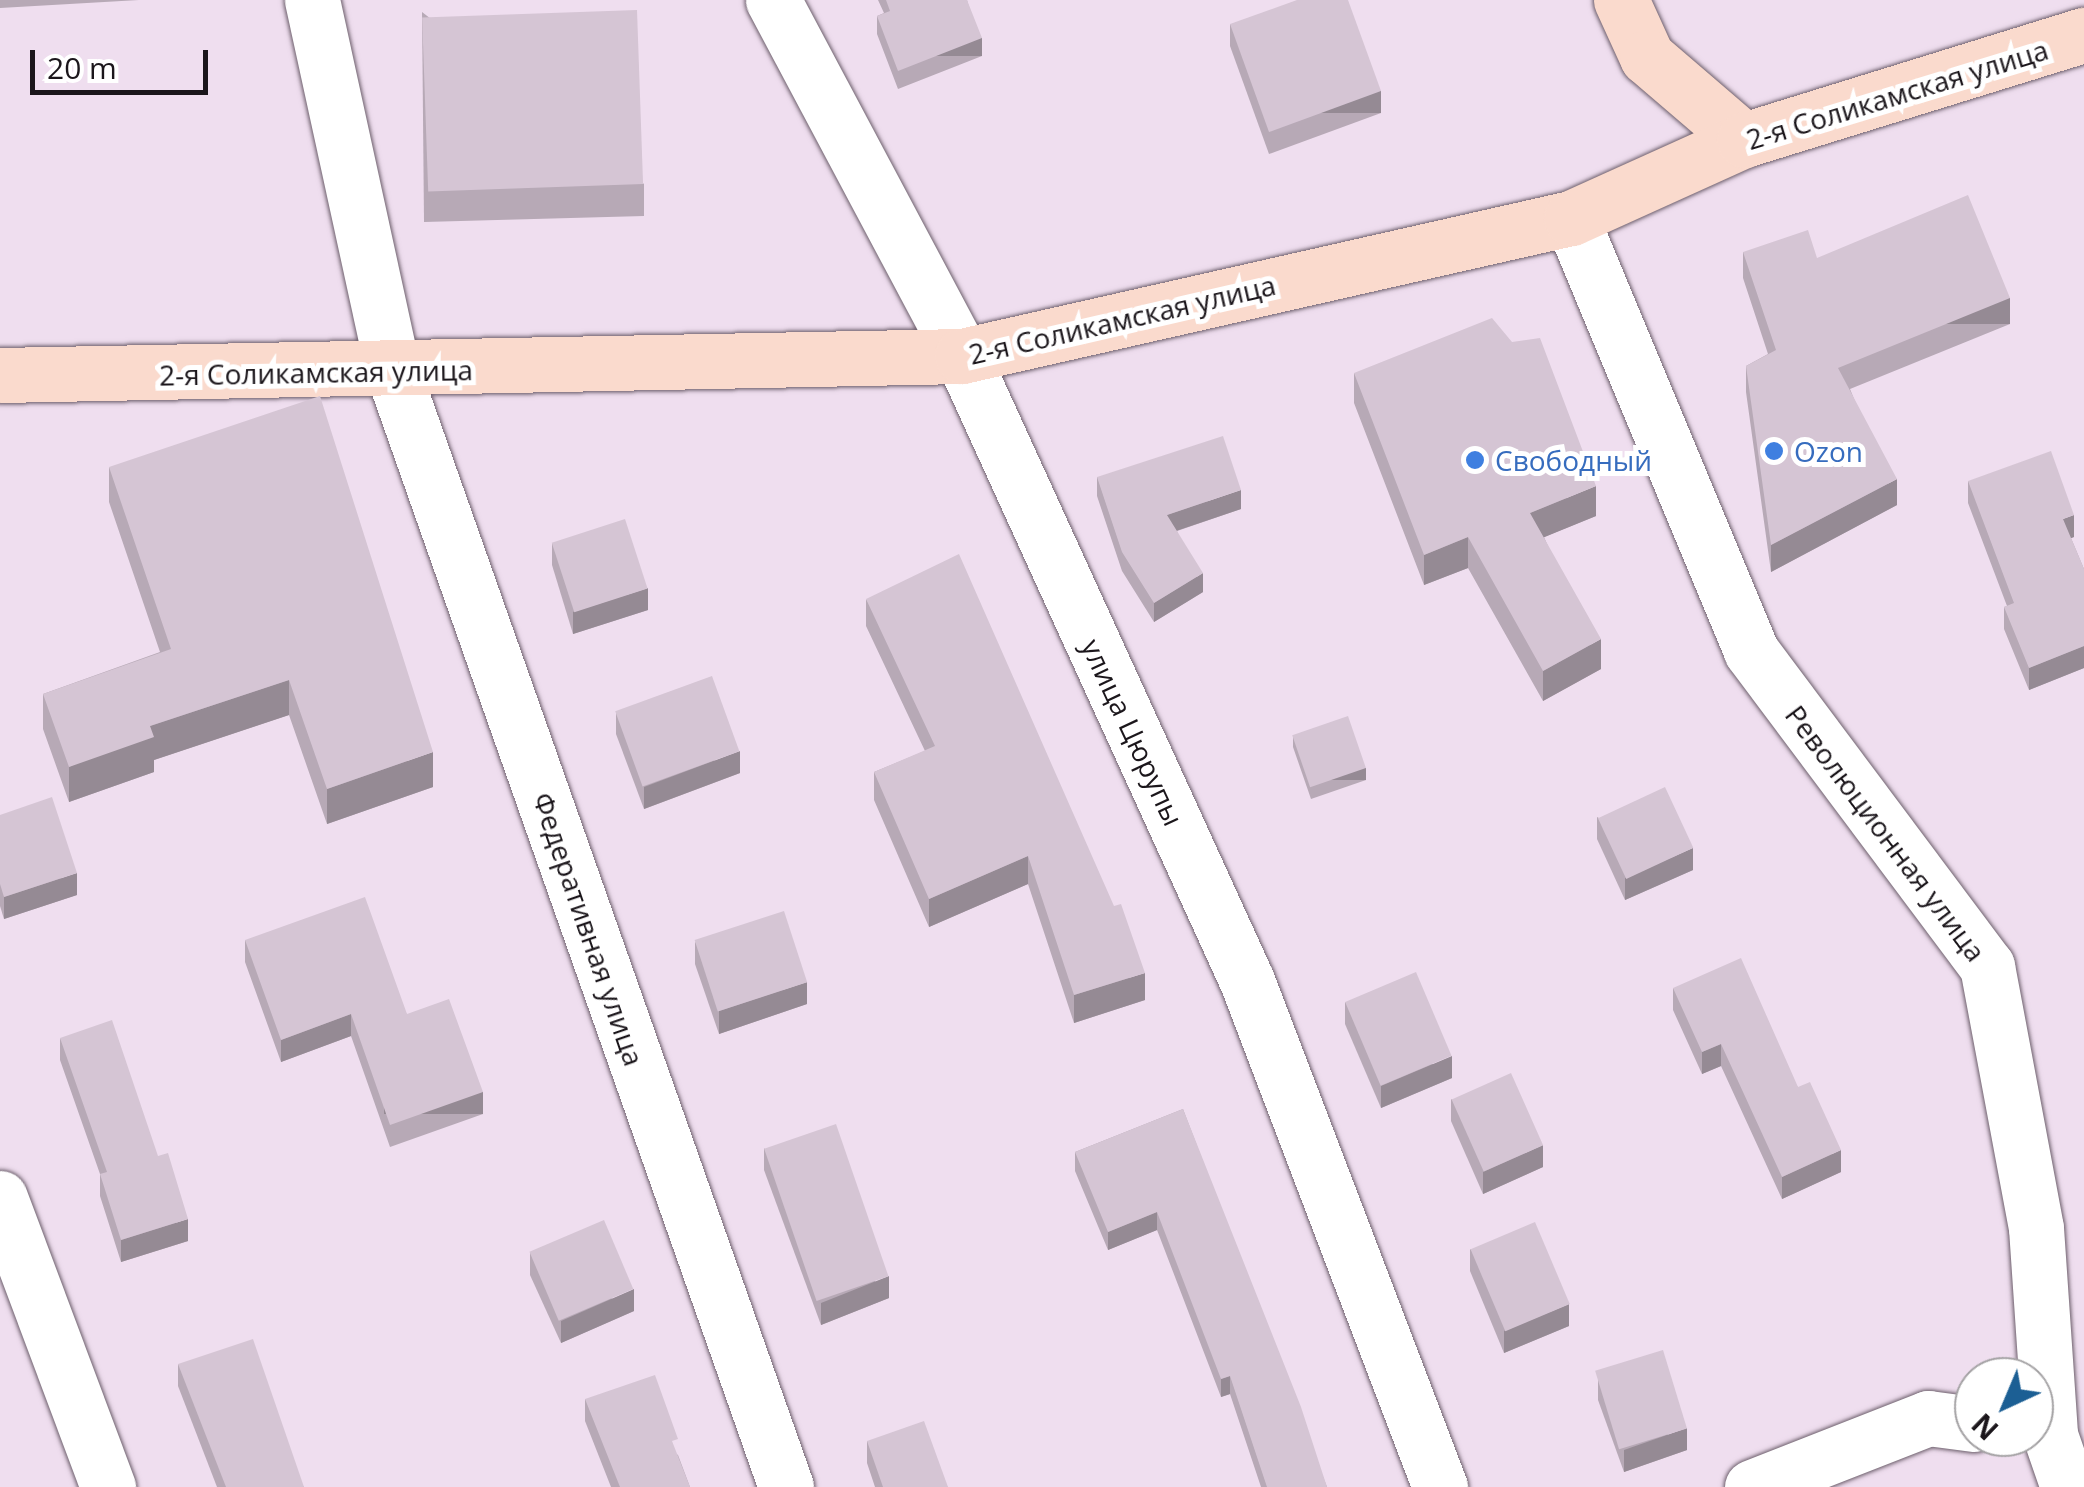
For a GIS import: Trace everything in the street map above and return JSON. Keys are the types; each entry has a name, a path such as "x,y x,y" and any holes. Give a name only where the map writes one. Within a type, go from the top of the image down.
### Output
{"main road":[{"path":"1621,0 1647,57 1744,140"},
{"name":"2-я Соликамская улица","path":"0,375 393,372 962,356 1571,218 1744,140 2084,36"}],"street":[{"name":"Федеративная улица","path":"312,0 393,372 786,1487"},
{"name":"улица Цюрупы","path":"773,0 962,356 1247,981 1440,1487"},
{"name":"Революционная улица","path":"1571,218 1751,651 1987,966 2036,1228 2056,1430 2068,1487"},
{"path":"0,1198 108,1487"},
{"path":"1752,1487 1928,1418 1954,1421"}],"building":[{"path":"886,0 967,0 982,38 898,71 877,16 890,11"},
{"path":"1297,0 1348,0 1381,91 1269,132 1230,24"},
{"path":"637,10 643,184 428,191 422,18"},
{"path":"1968,195 2010,298 1838,368 1897,479 1771,545 1746,366 1776,350 1743,252 1808,230 1817,258"},
{"name":"Свободный","path":"1492,318 1512,342 1540,338 1596,486 1530,513 1601,639 1543,671 1468,537 1424,555 1354,373"},
{"path":"320,396 433,752 327,789 289,680 150,726 154,737 69,767 43,694 171,649 109,467"},
{"path":"1223,436 1241,490 1167,515 1203,573 1154,603 1122,552 1097,477"},
{"path":"2051,451 2074,515 2063,519 2084,569 2084,646 2029,668 2004,607 2014,603 1968,481"},
{"path":"625,519 648,588 574,612 552,543"},
{"path":"959,554 1114,906 1121,904 1145,973 1074,995 1028,856 929,899 874,772 935,746 866,599"},
{"path":"712,676 739,751 643,786 615,711"},
{"path":"1348,716 1366,768 1310,787 1292,735"},
{"path":"1665,787 1693,848 1626,879 1598,818"},
{"path":"52,797 77,873 4,897 0,884 0,815"},
{"path":"365,897 407,1014 449,999 483,1092 390,1125 351,1014 281,1040 245,940"},
{"path":"784,911 807,982 718,1011 695,940"},
{"path":"1741,958 1798,1087 1810,1082 1841,1150 1782,1177 1721,1044 1702,1052 1673,988"},
{"path":"1416,972 1452,1056 1381,1086 1345,1002"},
{"path":"112,1020 158,1156 168,1153 188,1219 121,1240 100,1174 107,1172 60,1038"},
{"path":"1511,1073 1543,1145 1484,1172 1452,1099"},
{"path":"1183,1109 1301,1407 1327,1487 1267,1487 1230,1376 1221,1379 1157,1212 1108,1232 1075,1152"},
{"path":"836,1124 888,1276 817,1301 764,1149"},
{"path":"604,1220 633,1289 559,1321 529,1252"},
{"path":"1535,1222 1570,1304 1505,1331 1471,1249"},
{"path":"253,1339 304,1487 226,1487 178,1364"},
{"path":"1663,1350 1687,1428 1619,1449 1595,1371"},
{"path":"655,1375 678,1439 672,1441 690,1487 620,1487 585,1399"},
{"path":"924,1421 948,1487 883,1487 867,1441"}],"place":[{"name":"Ozon","path":"1774,451"},
{"name":"Свободный","path":"1475,460"}]}
